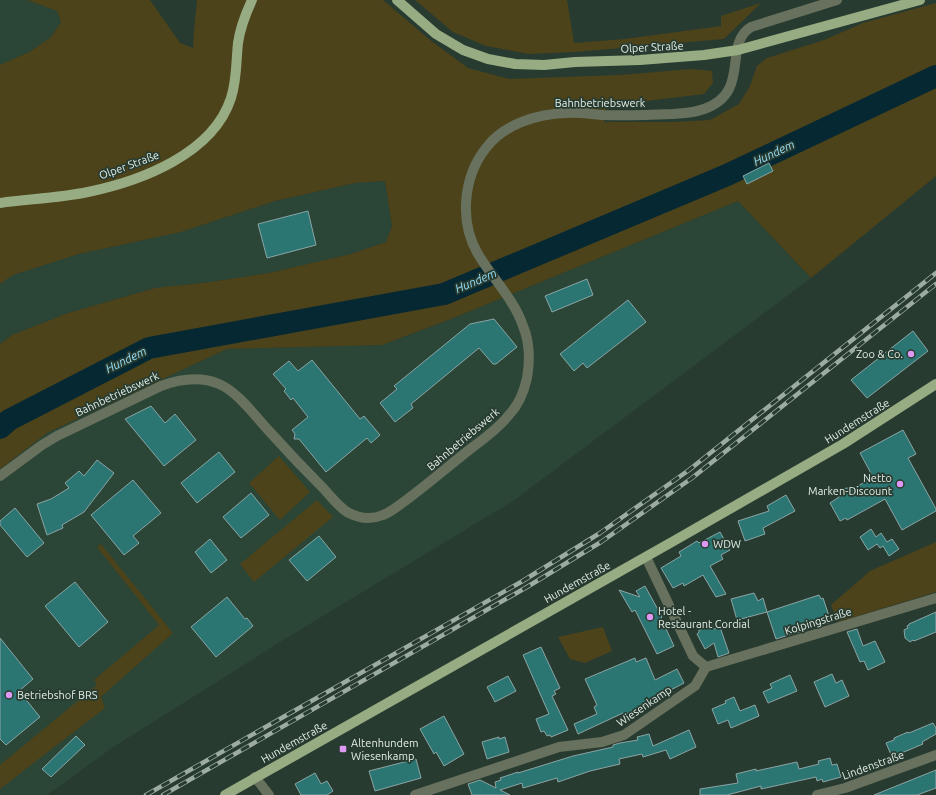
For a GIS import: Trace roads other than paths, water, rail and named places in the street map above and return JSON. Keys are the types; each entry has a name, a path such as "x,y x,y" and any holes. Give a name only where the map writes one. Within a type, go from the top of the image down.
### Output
{"main road":[{"name":"Olper Straße","path":"0,203 87,192 120,183 157,170 194,148 216,126 227,109 234,86 238,41 248,7 252,0"},
{"name":"Olper Straße","path":"398,0 436,34 463,50 488,59 515,64 544,65 575,62 640,60 704,55 738,50 920,0"},
{"name":"Hundemstraße","path":"225,795 849,441 936,384"}],"street":[{"name":"Bahnbetriebswerk","path":"0,476 36,449 57,436 146,392 175,381 192,379 207,381 228,388 305,470 346,511 367,518 380,516 388,512 419,490 496,428 509,416 519,400 525,386 528,374 529,346 523,325 511,302 477,253 465,211 467,190 474,166 486,147 505,130 524,120 542,116 566,112 646,116 703,110 716,104 728,93 732,83 738,50 743,34 746,30 751,27 836,0"},
{"path":"646,557 693,656 706,667"},
{"name":"Kolpingstraße","path":"706,667 936,598"},
{"name":"Wiesenkamp","path":"415,795 559,747 602,742 624,735 695,686 706,667"},
{"name":"Lindenstraße","path":"818,795 845,788 936,755"},
{"path":"255,777 269,795"}],"waterway":[{"name":"Hundem","path":"0,428 9,420 149,348 444,294 727,175 936,76"}],"railway":[{"path":"146,795 521,582 600,533 689,470 936,273"},
{"path":"163,795 527,587 601,542 692,478 936,284"}],"place":[{"name":"Zoo & Co.","path":"911,354"},
{"name":"Netto Marken-Discount","path":"900,484"},
{"name":"WDW","path":"705,544"},
{"name":"Hotel - Restaurant Cordial","path":"650,617"},
{"name":"Betriebshof BRS","path":"9,695"},
{"name":"Altenhundem Wiesenkamp","path":"343,749"}]}
